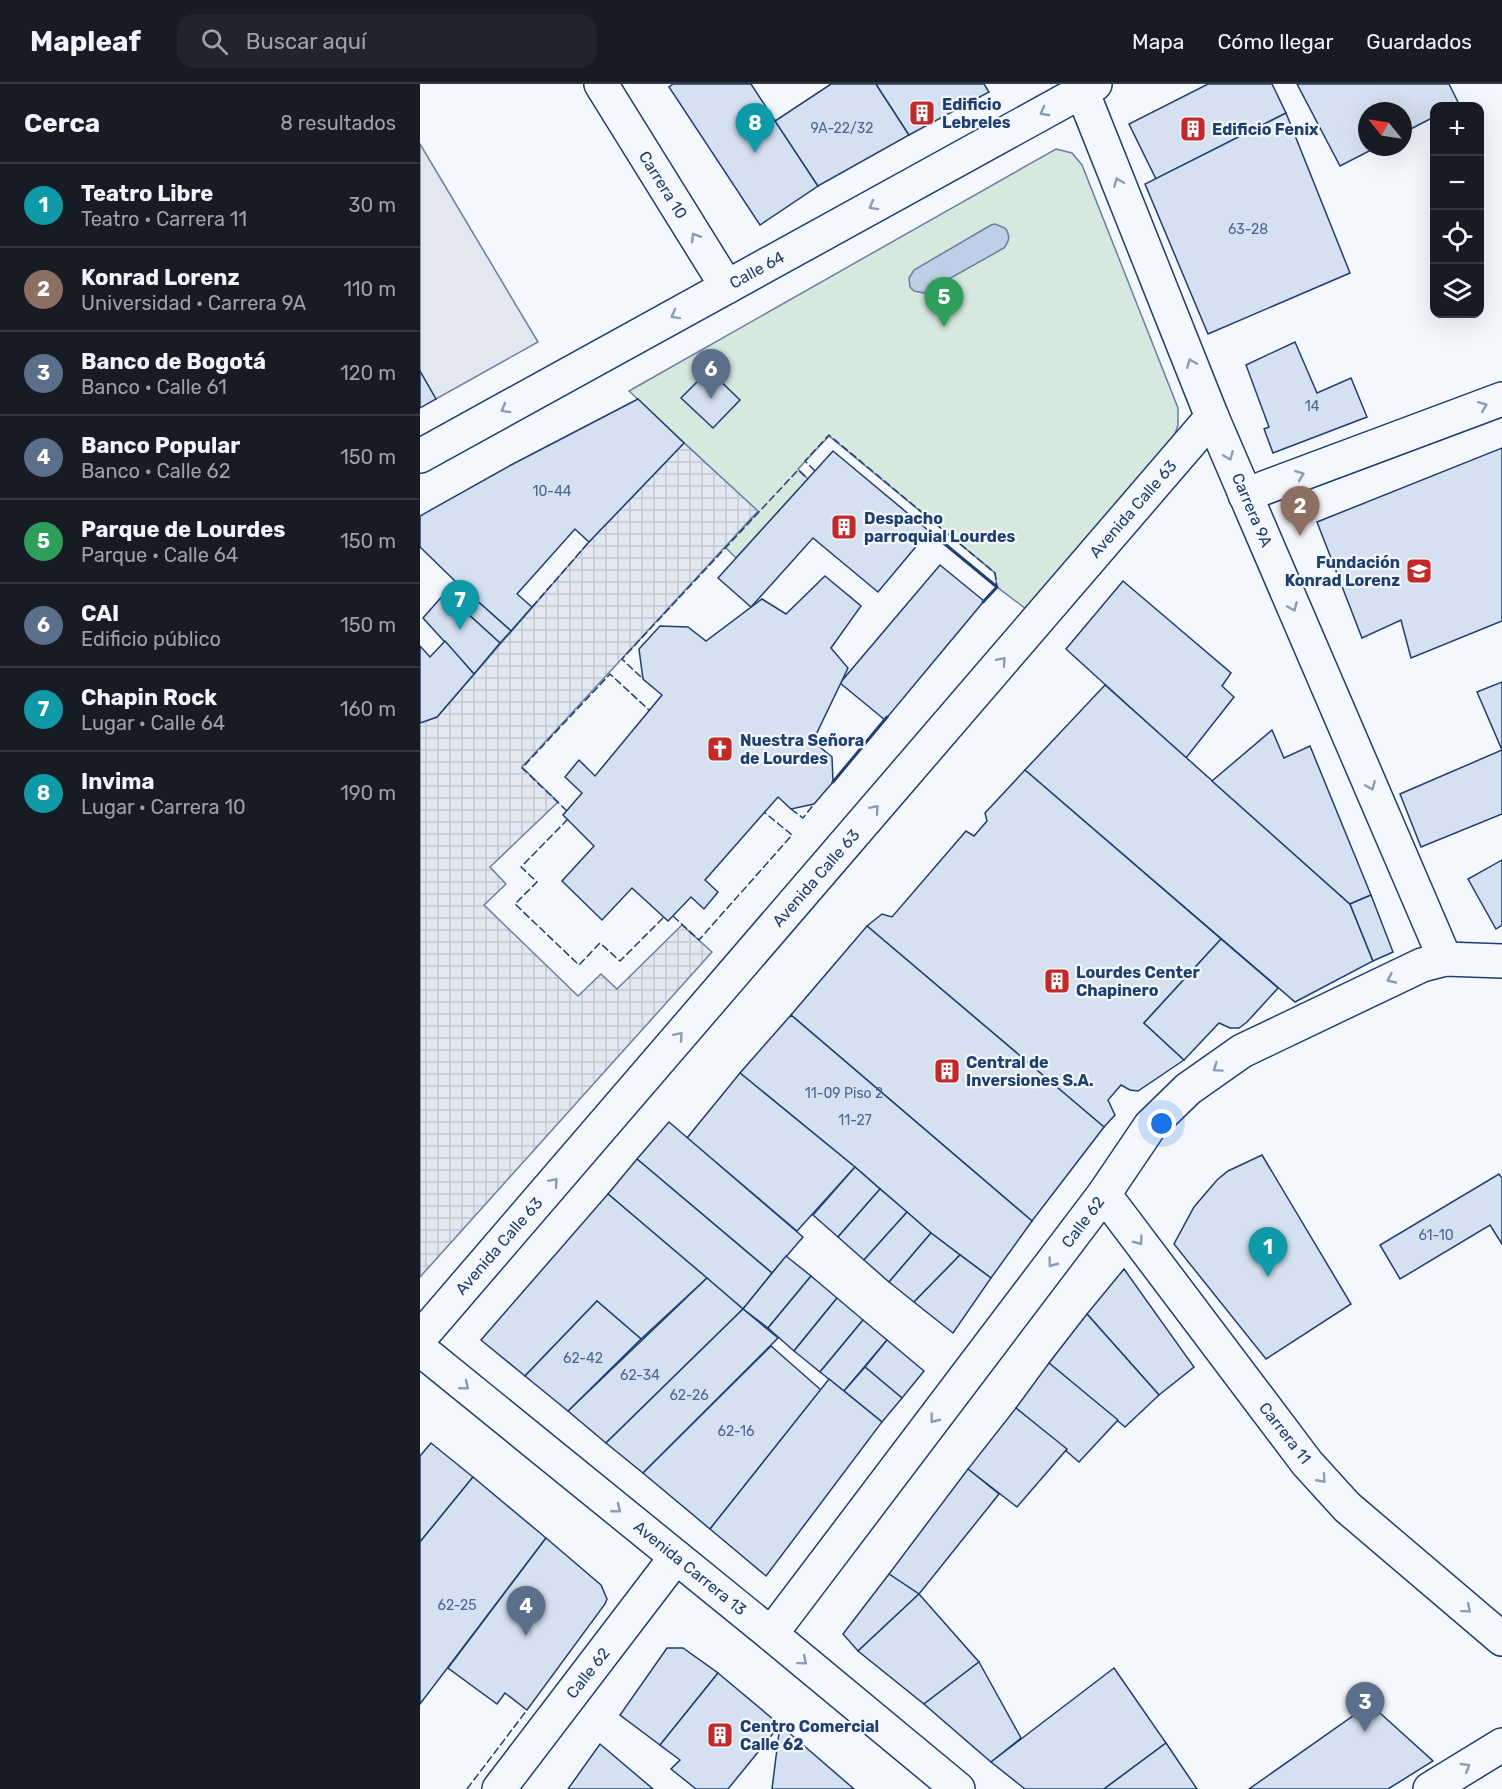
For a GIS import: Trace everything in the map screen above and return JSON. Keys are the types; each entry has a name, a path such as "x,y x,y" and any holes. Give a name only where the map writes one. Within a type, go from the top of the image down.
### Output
{"street":[{"name":"Carrera 10","path":"601,84 726,287"},
{"name":"Calle 64","path":"420,456 1089,88"},
{"name":"Carrera 9A","path":"1089,88 1212,417 1445,959"},
{"path":"1245,495 1502,399"},
{"name":"Avenida Calle 63","path":"420,1338 1212,417"},
{"name":"Calle 62","path":"771,1634 1104,1194 1150,1126 1188,1089 1242,1051 1422,965 1445,959 1502,961"},
{"name":"Carrera 11","path":"1104,1194 1307,1463 1347,1507 1502,1639"},
{"name":"Avenida Carrera 13","path":"420,1349 958,1789"},
{"name":"Calle 62","path":"499,1789 676,1557"},
{"path":"1430,1789 1502,1745"}],"shaded area":[{"path":"420,144 538,342 436,399 420,371"},
{"path":"1056,149 1072,153 1082,165 1178,408 1178,425 1173,439 1026,609 997,587 995,573 829,436 798,469 808,479 736,558 725,547 758,512 629,391"},
{"path":"684,443 758,511 522,767 558,802 490,867 506,884 484,905 578,996 601,974 617,989 682,925 712,952 420,1277 420,723 437,717 589,542"}],"water":[{"path":"995,224 1005,228 1009,236 1004,248 924,293 914,291 910,287 909,278 914,270"}],"building":[{"path":"673,84 751,84 818,186 760,225 669,87"},
{"path":"831,84 876,84 909,135 818,186 775,121"},
{"name":"Edificio Lebreles","path":"876,84 984,84 989,92 909,135"},
{"name":"Edificio Fenix","path":"1208,84 1272,84 1286,113 1156,179 1129,124"},
{"path":"1297,84 1449,84 1458,102 1430,102 1430,119 1412,128 1412,102 1358,102 1359,156 1340,166"},
{"path":"1286,113 1350,273 1208,334 1145,184"},
{"path":"1295,342 1317,393 1351,378 1367,417 1273,453 1264,429 1269,427 1246,365"},
{"path":"709,370 740,400 713,428 681,398"},
{"path":"420,371 436,399 420,408"},
{"path":"638,399 684,443 589,542 575,529 517,594 532,607 511,631 420,547 420,516 511,465"},
{"name":"Fundación Konrad Lorenz","path":"1502,448 1502,621 1411,658 1401,620 1362,638 1317,522"},
{"name":"Despacho parroquial Lourdes","path":"833,451 929,531 878,592 813,538 751,607 718,578"},
{"path":"940,565 984,601 885,720 840,683"},
{"name":"Nuestra Señora de Lourdes","path":"825,576 861,606 831,648 848,668 813,741 832,757 833,782 814,804 791,809 778,797 705,880 718,892 704,909 691,897 668,921 632,888 602,920 562,881 594,846 563,815 582,793 565,777 579,760 595,776 662,695 643,679 639,649 660,626 688,627 706,641 762,599 786,614"},
{"path":"455,581 511,631 500,643 445,593"},
{"path":"1123,581 1231,673 1222,686 1234,697 1186,758 1066,649"},
{"path":"445,593 500,643 474,674 423,618"},
{"path":"445,641 474,674 437,717 420,723 420,646 430,657"},
{"path":"1502,682 1502,750 1477,692"},
{"path":"1105,685 1350,904 1373,961 1295,1002 1025,770"},
{"path":"1272,730 1284,758 1310,746 1371,895 1350,904 1212,781"},
{"path":"1502,750 1502,814 1421,847 1400,794"},
{"name":"Lourdes Center Chapinero","path":"1025,770 1221,939 1144,1023 1184,1060 1138,1091 1121,1085 1108,1100 1115,1115 1104,1127 867,926 882,914 892,917 966,831 974,836 987,821 985,813"},
{"path":"1502,860 1502,925 1496,929 1468,879"},
{"path":"1371,895 1393,952 1373,961 1350,904"},
{"name":"Central de Inversiones S.A.","path":"867,926 1104,1127 1032,1221 791,1015"},
{"path":"1221,939 1278,988 1247,1022 1239,1028 1230,1028 1219,1023 1184,1060 1144,1023"},
{"path":"791,1015 1032,1221 991,1278 931,1233 740,1073"},
{"path":"740,1073 855,1167 797,1231 687,1138"},
{"path":"669,1122 803,1237 772,1273 637,1159"},
{"path":"1262,1155 1351,1304 1266,1359 1174,1244 1194,1207 1217,1180 1228,1171"},
{"path":"637,1159 772,1273 743,1309 608,1194"},
{"path":"855,1167 880,1189 838,1237 813,1215"},
{"path":"1499,1174 1502,1178 1502,1244 1490,1225 1400,1279 1380,1245"},
{"path":"880,1189 907,1212 864,1260 838,1237"},
{"path":"608,1194 707,1278 641,1339 597,1301 525,1376 481,1340"},
{"path":"907,1212 931,1233 889,1282 864,1260"},
{"path":"931,1233 960,1255 914,1302 889,1282"},
{"path":"960,1255 991,1278 953,1333 914,1302"},
{"path":"786,1256 811,1276 768,1328 743,1309"},
{"path":"1124,1269 1194,1367 1159,1395 1087,1314"},
{"path":"811,1276 837,1298 794,1351 768,1328"},
{"path":"707,1278 743,1309 606,1443 568,1411"},
{"path":"837,1298 863,1320 820,1372 794,1351"},
{"path":"597,1301 641,1339 568,1411 525,1376"},
{"path":"743,1309 778,1338 643,1473 606,1443"},
{"path":"1087,1314 1159,1395 1125,1427 1049,1363"},
{"path":"863,1320 887,1340 844,1391 820,1372"},
{"path":"887,1340 924,1371 902,1398 865,1367"},
{"path":"771,1346 821,1390 710,1529 643,1473"},
{"path":"1049,1363 1118,1420 1079,1462 1016,1408"},
{"path":"865,1367 902,1398 882,1422 844,1391"},
{"path":"829,1379 882,1422 766,1576 710,1529"},
{"path":"1016,1408 1067,1449 1017,1507 968,1469"},
{"path":"431,1443 473,1477 420,1542 420,1456"},
{"path":"968,1469 999,1494 919,1594 889,1574"},
{"path":"473,1477 546,1538 420,1704 420,1542"},
{"path":"546,1538 601,1585 607,1599 527,1710 505,1693 497,1704 448,1668"},
{"path":"889,1574 919,1594 858,1651 843,1634"},
{"path":"919,1594 979,1662 924,1704 858,1651"},
{"path":"667,1648 683,1648 718,1673 660,1745 620,1715"},
{"path":"979,1662 1021,1738 991,1762 924,1704"},
{"path":"1114,1668 1166,1743 1104,1789 1025,1789 991,1762"},
{"name":"Centro Comercial Calle 62","path":"718,1673 780,1725 728,1789 696,1789 671,1769 680,1760 660,1745"},
{"path":"1370,1704 1433,1761 1388,1789 1249,1789"},
{"path":"780,1725 854,1789 772,1789"},
{"path":"1166,1743 1197,1789 1104,1789"},
{"path":"600,1744 653,1789 568,1789"}],"fence":[{"path":"815,471 805,461 829,435 995,573 997,587"},
{"path":"641,677 622,659 798,470 808,479"},
{"path":"532,607 589,542"},
{"path":"567,811 522,768 610,674 649,710"},
{"path":"791,809 803,818 814,804"},
{"path":"673,916 699,940 792,835 764,812"},
{"path":"568,819 521,867 537,882 515,904 579,965 600,943 620,961 664,917"},
{"path":"467,1789 527,1710"}],"wall":[{"path":"929,531 997,587 983,602"},
{"path":"833,782 887,717"}],"place":[{"name":"Edificio Lebreles","path":"922,113"},
{"name":"Edificio Fenix","path":"1193,129"},
{"name":"Invima","path":"755,153"},
{"name":"Parque de Lourdes","path":"944,327"},
{"name":"CAI","path":"711,399"},
{"name":"Despacho parroquial Lourdes","path":"844,527"},
{"name":"Konrad Lorenz","path":"1300,536"},
{"name":"Fundación Konrad Lorenz","path":"1419,571"},
{"name":"Chapin Rock","path":"460,630"},
{"name":"Nuestra Señora de Lourdes","path":"720,749"},
{"name":"Lourdes Center Chapinero","path":"1057,981"},
{"name":"Central de Inversiones S.A.","path":"947,1071"},
{"name":"Teatro Libre","path":"1268,1277"},
{"name":"Banco Popular","path":"526,1636"},
{"name":"Banco de Bogotá","path":"1365,1732"},
{"name":"Centro Comercial Calle 62","path":"720,1735"}]}
